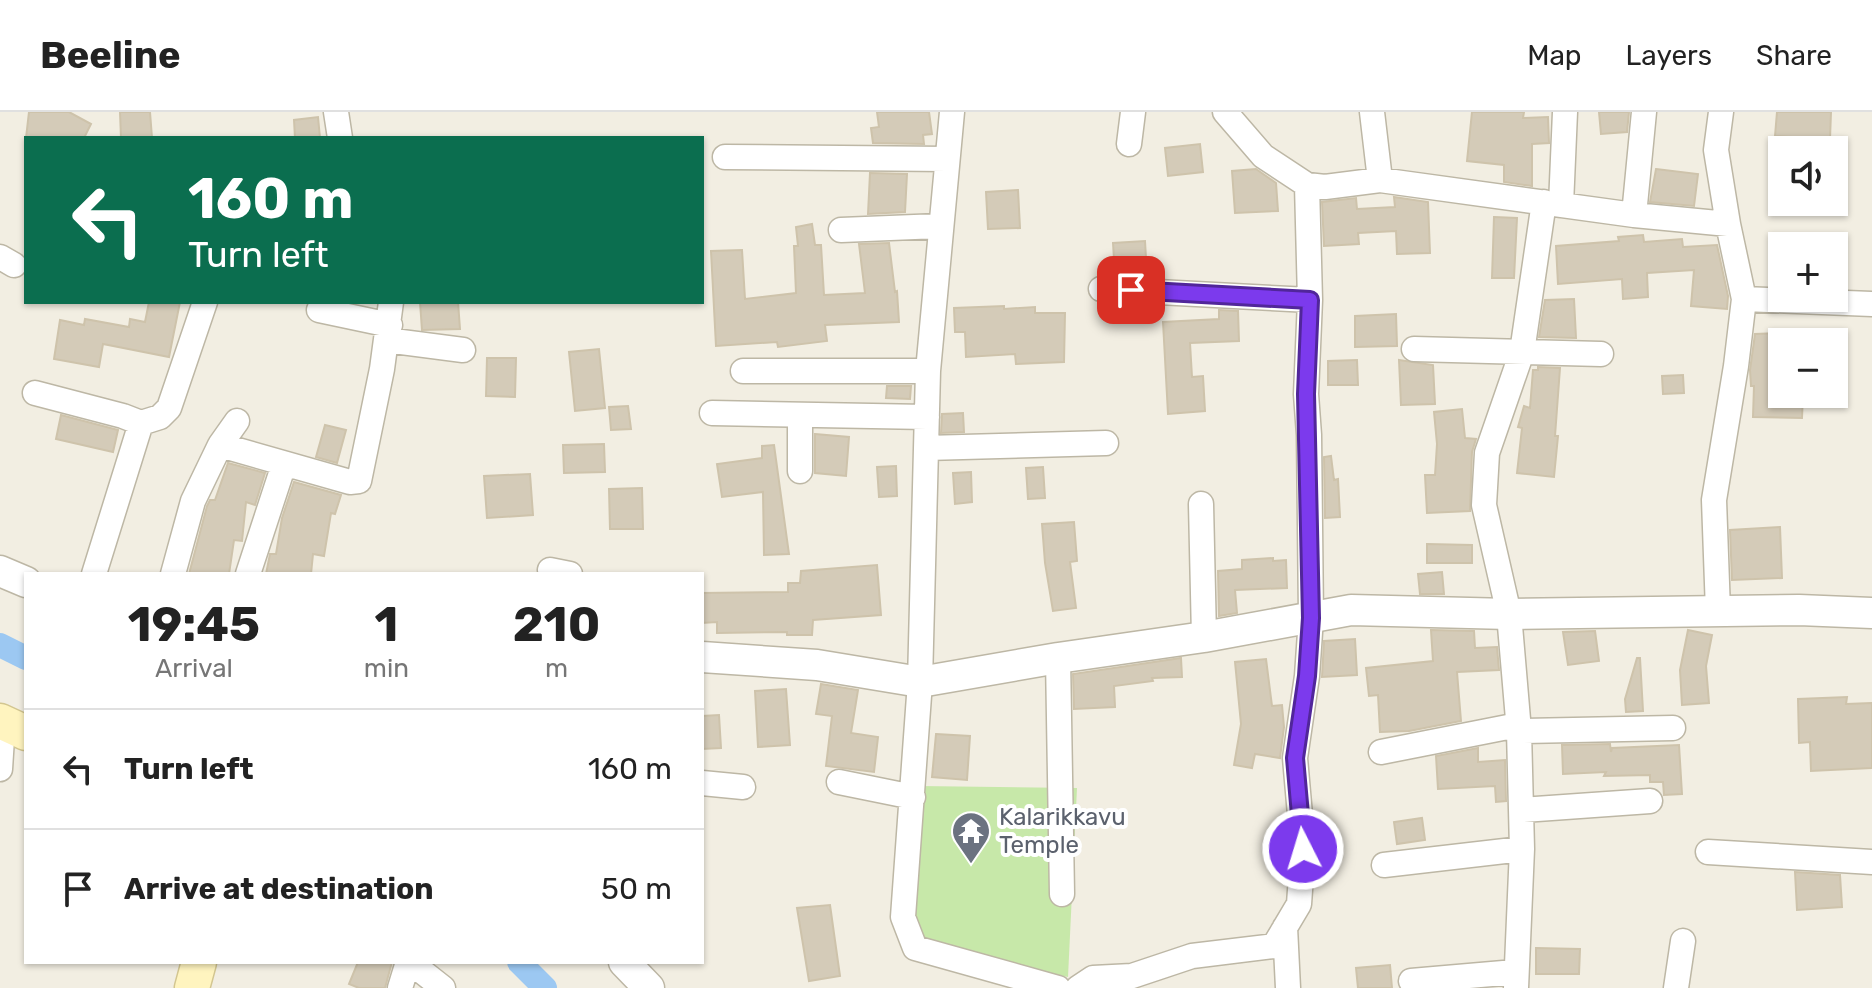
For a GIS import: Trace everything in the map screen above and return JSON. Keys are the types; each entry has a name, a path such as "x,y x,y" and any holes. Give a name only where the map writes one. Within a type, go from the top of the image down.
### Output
{"main road":[{"path":"192,988 198,964"}],"street":[{"path":"336,112 340,136"},
{"path":"952,112 939,226 928,371 920,682 903,917 915,948 1058,988"},
{"path":"1129,144 1133,112"},
{"path":"1225,112 1263,156 1307,185 1325,187 1380,180 1634,215 1728,224"},
{"path":"1372,112 1380,180"},
{"path":"1411,981 1515,980 1522,849 1519,728 1509,614 1484,505 1487,453 1522,352 1552,204 1565,112"},
{"path":"1634,215 1644,112"},
{"path":"1718,611 1714,500 1744,299 1716,150 1721,112"},
{"path":"725,157 947,159"},
{"path":"1078,988 1093,978 1132,976 1192,956 1274,946 1299,904 1303,849 1295,758 1307,676 1311,618 1306,394 1310,300 1307,185"},
{"path":"841,230 939,226"},
{"path":"1101,289 1310,300"},
{"path":"1744,299 1872,304"},
{"path":"35,393 141,423 160,417 169,408 204,304"},
{"path":"319,310 389,322 463,350"},
{"path":"220,445 350,482 359,481 389,322"},
{"path":"1414,349 1601,354"},
{"path":"743,371 928,371"},
{"path":"712,413 927,417"},
{"path":"800,415 800,471"},
{"path":"174,572 193,501 220,445 237,421"},
{"path":"95,572 141,423"},
{"path":"926,448 1106,443"},
{"path":"249,572 284,464"},
{"path":"1201,504 1204,637"},
{"path":"0,571 24,581"},
{"path":"704,657 817,665 920,682 1204,637 1351,610 1509,614 1799,610 1872,613"},
{"path":"1058,658 1062,894"},
{"path":"0,769 10,726"},
{"path":"1381,752 1519,728 1673,728"},
{"path":"839,782 913,797"},
{"path":"704,783 743,787"},
{"path":"1522,810 1650,801"},
{"path":"1384,865 1522,849"},
{"path":"1708,852 1872,862"},
{"path":"1285,927 1288,988"},
{"path":"1676,988 1683,941"},
{"path":"400,988 408,964"},
{"path":"412,964 443,988"},
{"path":"626,964 649,988"}],"green space":[{"path":"919,786 1077,788 1068,977 923,946 911,917"}],"building":[{"path":"29,112 69,112 91,124 85,136 26,136"},
{"path":"120,112 150,112 152,136 121,136"},
{"path":"877,112 929,112 932,134 923,135 924,144 873,143 871,128 879,127"},
{"path":"1472,112 1524,112 1523,118 1548,117 1549,143 1532,144 1532,186 1504,182 1504,165 1467,161"},
{"path":"1599,112 1629,112 1627,132 1601,134"},
{"path":"1777,112 1831,112 1830,136 1775,136"},
{"path":"318,117 320,136 295,136 294,120"},
{"path":"1200,144 1203,172 1168,176 1165,148"},
{"path":"1256,169 1276,183 1278,211 1235,213 1232,171"},
{"path":"1656,169 1698,174 1694,206 1650,202"},
{"path":"870,173 907,174 905,212 868,214"},
{"path":"1018,190 1020,228 988,229 986,192"},
{"path":"1394,197 1428,202 1430,253 1397,254 1396,231 1358,233 1359,244 1324,246 1322,202 1356,198 1357,209 1395,207"},
{"path":"1494,217 1517,218 1514,278 1492,278"},
{"path":"812,224 815,245 821,245 824,295 865,293 859,244 889,243 899,322 825,325 827,341 778,347 777,342 716,346 711,251 742,250 745,299 796,293 796,227"},
{"path":"1643,235 1644,242 1682,239 1683,247 1717,245 1728,296 1727,309 1691,306 1694,270 1647,273 1648,297 1623,299 1622,279 1558,284 1556,246 1619,241 1618,237"},
{"path":"1145,241 1147,276 1115,275 1113,243"},
{"path":"1574,299 1576,338 1539,337 1545,300"},
{"path":"149,304 180,304 169,357 103,344 99,367 54,359 60,320 84,325 85,319 129,327 130,319 145,322"},
{"path":"420,304 458,304 460,329 422,330"},
{"path":"1004,306 1004,309 1035,307 1035,313 1065,313 1064,362 1016,364 1015,354 966,357 965,332 955,332 954,308"},
{"path":"1219,310 1238,311 1239,341 1190,343 1192,377 1203,376 1205,411 1168,414 1163,322 1219,319"},
{"path":"1396,314 1397,346 1355,347 1355,316"},
{"path":"1755,334 1768,334 1768,408 1802,408 1802,418 1753,417 1754,386 1751,386 1750,370"},
{"path":"599,349 605,408 575,411 569,352"},
{"path":"487,358 516,358 515,397 486,396"},
{"path":"1357,360 1358,385 1328,385 1328,361"},
{"path":"1399,360 1433,365 1435,404 1401,405"},
{"path":"1538,367 1560,368 1554,477 1517,473 1522,428 1518,427 1524,406 1530,408 1533,370 1538,370"},
{"path":"1683,375 1684,393 1663,394 1662,376"},
{"path":"887,386 911,386 910,399 886,398"},
{"path":"628,406 631,429 611,430 609,407"},
{"path":"1462,409 1465,438 1476,439 1472,452 1470,511 1427,513 1425,475 1435,475 1437,444 1434,412"},
{"path":"963,413 964,432 941,433 942,414"},
{"path":"61,415 118,430 113,452 56,439"},
{"path":"325,425 346,430 337,463 316,457"},
{"path":"815,434 849,437 846,476 815,473"},
{"path":"604,444 605,472 564,473 563,445"},
{"path":"774,445 789,554 764,555 763,492 722,497 717,464 762,458 762,446"},
{"path":"1331,456 1334,480 1338,479 1340,517 1325,518 1324,457"},
{"path":"228,463 265,473 255,505 246,502 242,541 234,540 229,572 190,572 207,506 210,500 215,500"},
{"path":"896,466 897,496 879,497 877,467"},
{"path":"1043,467 1045,498 1028,499 1026,468"},
{"path":"971,472 972,502 955,504 953,473"},
{"path":"530,474 533,515 487,518 484,476"},
{"path":"294,482 341,495 335,514 331,513 324,556 313,554 311,572 266,572 270,554 276,554 282,518"},
{"path":"642,488 643,529 610,529 609,489"},
{"path":"1074,522 1077,561 1070,562 1076,608 1053,611 1042,524"},
{"path":"1780,527 1782,578 1732,580 1730,530"},
{"path":"1427,544 1472,545 1472,563 1427,563"},
{"path":"1273,558 1273,561 1286,560 1287,588 1235,590 1237,613 1219,616 1218,571 1242,569 1242,560"},
{"path":"877,565 881,615 813,620 812,635 787,635 787,632 717,633 717,622 704,623 704,593 788,592 788,583 800,583 801,571"},
{"path":"1442,572 1444,594 1420,594 1418,574"},
{"path":"1431,630 1474,631 1475,648 1497,647 1499,670 1457,672 1461,721 1409,731 1380,732 1378,695 1369,696 1366,668 1433,661"},
{"path":"1688,630 1712,635 1706,666 1709,703 1682,705 1680,670"},
{"path":"1595,631 1599,661 1568,665 1563,632"},
{"path":"1355,639 1357,675 1322,677 1324,641"},
{"path":"1181,658 1182,677 1152,678 1153,681 1114,686 1115,707 1074,709 1073,674"},
{"path":"1637,658 1640,658 1643,711 1626,712 1625,699"},
{"path":"1266,659 1272,706 1282,705 1284,727 1280,758 1255,754 1252,768 1234,765 1241,724 1235,662"},
{"path":"821,684 858,690 851,733 878,737 874,772 826,766 832,716 816,714"},
{"path":"786,689 790,745 758,747 755,691"},
{"path":"1847,697 1846,704 1872,703 1872,768 1811,771 1810,742 1799,743 1798,699"},
{"path":"719,715 721,748 704,749 704,716"},
{"path":"936,734 970,736 967,780 932,777"},
{"path":"1610,744 1611,752 1612,748 1679,745 1682,794 1664,795 1663,782 1650,782 1650,775 1604,776 1606,772 1563,774 1562,745"},
{"path":"1478,748 1478,762 1505,760 1506,801 1496,802 1495,786 1438,789 1436,756"},
{"path":"1422,818 1425,840 1397,844 1394,822"},
{"path":"1795,872 1840,875 1842,907 1797,910"},
{"path":"830,905 840,976 809,981 797,908"},
{"path":"1536,948 1580,949 1579,974 1536,974"},
{"path":"357,964 391,964 385,988 359,988 349,984"},
{"path":"1390,965 1392,988 1358,988 1356,968"}],"waterway":[{"path":"0,645 24,657"},
{"path":"521,964 545,988"}],"place":[{"name":"Kalarikkavu Temple","path":"971,865"}],"route":[{"path":"1131,290 1310,300 1306,394 1311,618 1307,676 1295,758 1303,849"}]}
